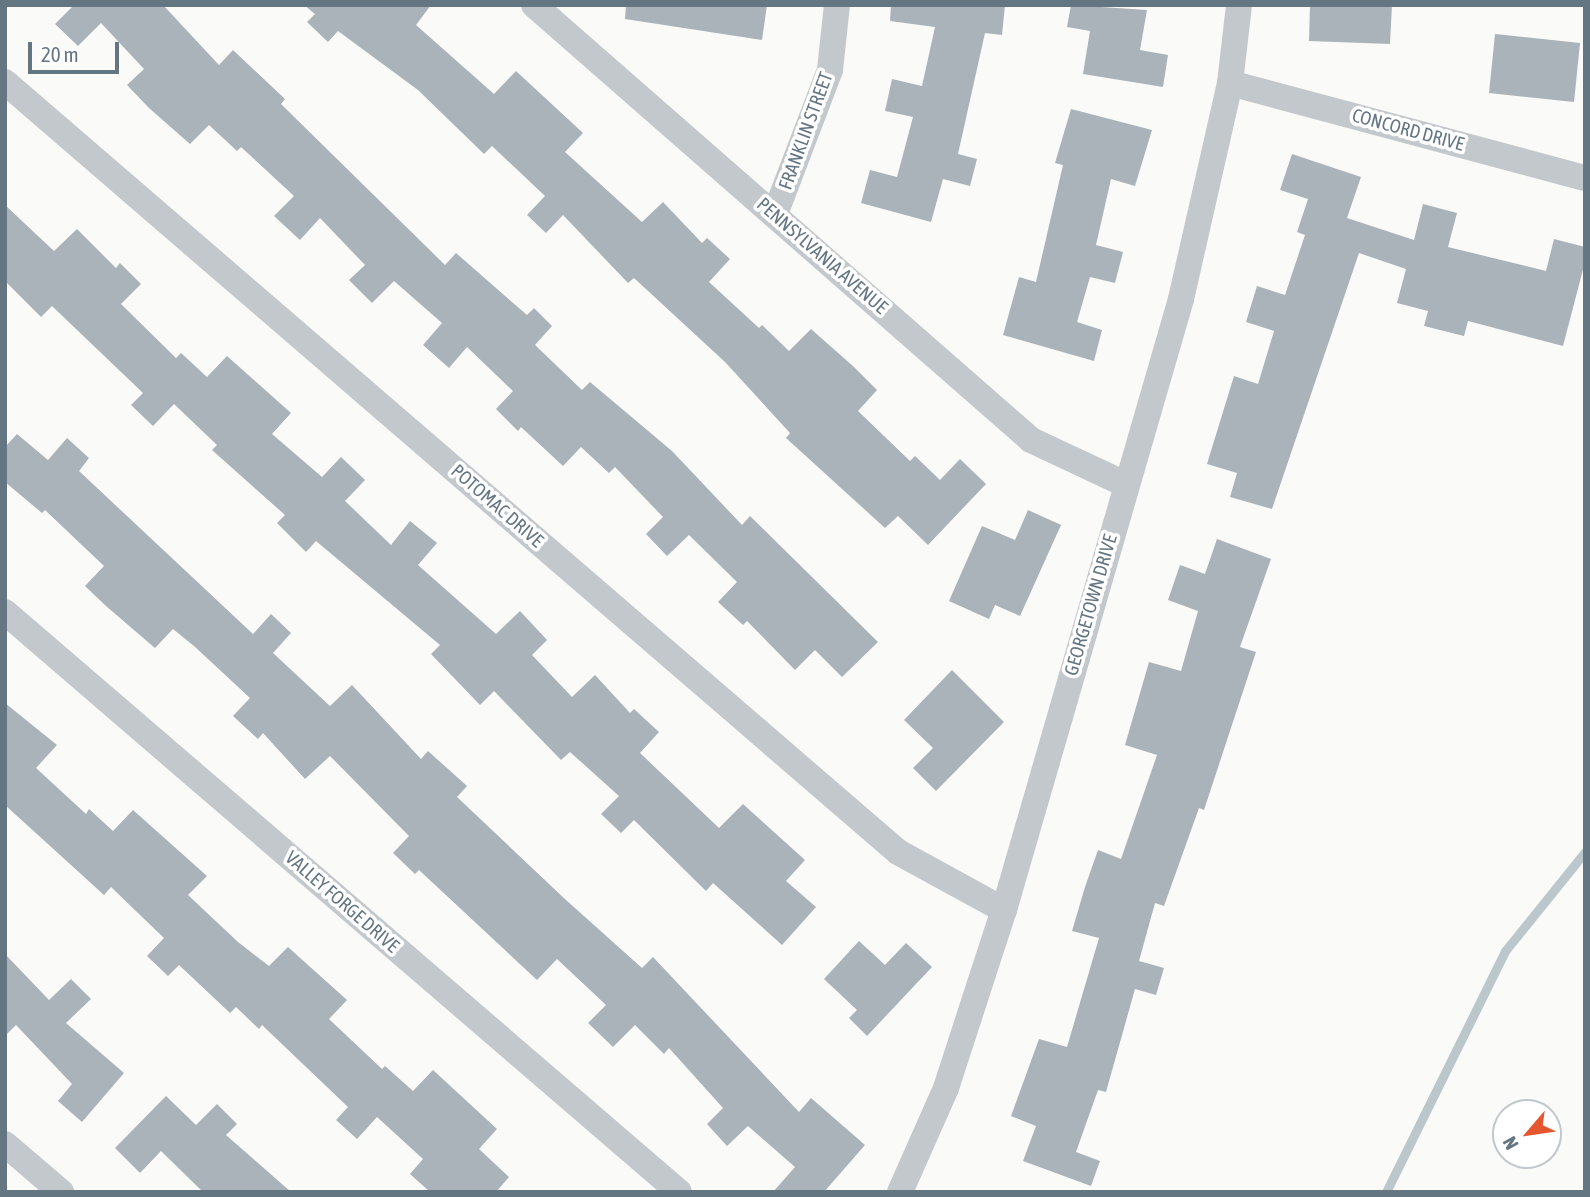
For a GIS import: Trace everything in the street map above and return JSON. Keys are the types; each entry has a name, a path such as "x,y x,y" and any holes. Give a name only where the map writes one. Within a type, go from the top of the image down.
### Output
{"street":[{"name":"PENNSYLVANIA AVENUE","path":"534,5 1031,440 1125,484"},
{"name":"FRANKLIN STREET","path":"775,214 830,70 837,5"},
{"name":"GEORGETOWN DRIVE","path":"900,1192 946,1088 1004,910 1125,484 1181,299 1230,83 1239,5"},
{"name":"POTOMAC DRIVE","path":"5,82 898,852 1004,910"},
{"name":"CONCORD DRIVE","path":"1230,83 1585,177"},
{"name":"VALLEY FORGE DRIVE","path":"5,611 679,1192"},
{"path":"5,1144 61,1192"}],"building":[{"path":"74,5 163,5 219,65 233,50 285,99 281,104 445,265 456,253 527,315 534,308 552,326 535,345 582,390 590,382 672,451 742,525 750,516 878,642 842,677 815,650 795,670 747,621 743,625 718,602 737,582 689,535 667,556 646,534 663,517 615,467 609,473 581,447 563,466 521,427 518,431 496,409 513,391 467,347 449,368 423,345 442,323 394,281 372,303 349,280 365,265 320,218 300,240 274,216 294,196 241,147 237,151 209,125 190,144 149,108 127,85 144,69 101,23 78,46 55,24"},
{"path":"304,5 431,5 416,25 494,94 516,71 583,133 565,152 642,222 663,202 702,243 707,238 730,259 709,282 759,328 762,325 789,351 811,329 854,367 877,390 858,411 910,461 915,456 940,480 960,459 986,484 928,545 898,516 885,528 786,438 790,433 725,362 634,278 628,283 563,215 546,233 527,215 545,196 492,146 484,154 418,90 338,31 328,42 307,22 315,14"},
{"path":"626,5 767,5 762,40 625,19"},
{"path":"891,5 1005,5 1002,35 985,33 958,154 977,159 970,186 943,179 931,222 861,203 870,170 897,177 913,117 885,111 892,79 922,86 935,27 890,21"},
{"path":"1071,5 1147,10 1140,50 1168,55 1163,87 1083,74 1090,31 1067,27"},
{"path":"1310,5 1392,5 1390,44 1309,41"},
{"path":"1495,34 1580,43 1574,102 1489,93"},
{"path":"1071,109 1152,130 1135,186 1111,179 1096,245 1123,252 1115,283 1090,277 1077,322 1102,330 1094,361 1003,335 1019,277 1036,282 1063,165 1055,163"},
{"path":"1292,154 1361,177 1347,218 1414,240 1423,204 1457,213 1448,247 1546,271 1554,239 1585,247 1585,262 1563,346 1468,321 1464,336 1424,326 1428,311 1397,303 1406,269 1359,253 1272,509 1230,497 1237,473 1207,464 1234,376 1258,384 1274,331 1246,322 1257,286 1285,295 1305,235 1297,232 1308,199 1280,190"},
{"path":"5,205 54,251 77,229 116,268 120,263 141,284 121,304 176,358 181,353 207,377 227,356 291,413 272,434 322,477 341,457 365,480 345,501 391,545 410,521 437,543 418,565 496,634 520,611 547,640 532,655 572,697 595,675 630,713 634,709 659,732 640,753 719,828 743,804 805,860 786,881 816,907 782,945 713,883 706,891 634,820 621,833 601,814 619,796 570,752 561,760 494,691 480,705 431,654 440,645 316,541 306,552 277,523 285,515 212,450 217,445 174,404 153,426 131,405 143,393 52,306 41,317 5,281"},
{"path":"17,434 48,460 67,438 89,458 79,471 253,634 271,614 291,633 273,653 330,706 352,685 421,759 428,751 467,786 457,797 566,900 642,968 653,957 799,1112 811,1098 865,1145 824,1192 773,1192 795,1167 748,1126 727,1146 707,1124 723,1108 669,1048 664,1054 635,1025 613,1047 588,1023 606,1005 557,959 537,980 419,870 415,874 393,853 409,836 330,756 305,779 263,733 258,739 233,716 250,698 194,646 173,629 155,648 106,606 85,586 104,566 45,510 42,513 5,482 5,447"},
{"path":"1028,510 1061,525 1020,616 995,605 989,619 949,601 982,526 1015,540"},
{"path":"1217,539 1271,559 1240,647 1256,652 1204,810 1199,808 1164,906 1155,903 1139,961 1164,968 1156,995 1135,989 1106,1092 1098,1090 1076,1152 1100,1161 1091,1186 1023,1161 1036,1126 1011,1116 1039,1039 1067,1047 1099,938 1072,931 1085,887 1098,850 1121,859 1157,755 1125,745 1149,662 1181,671 1198,611 1168,600 1180,565 1205,574"},
{"path":"952,670 1004,722 936,791 913,768 933,748 904,720"},
{"path":"5,703 57,745 36,768 86,814 89,809 113,831 133,810 207,876 188,895 238,942 269,966 288,947 347,1000 329,1019 382,1069 385,1066 413,1091 433,1070 497,1129 479,1149 509,1177 496,1192 430,1192 410,1174 423,1159 377,1117 357,1139 336,1120 348,1107 262,1025 259,1029 236,1007 230,1013 179,965 168,976 147,956 164,938 111,887 104,895 5,805"},
{"path":"859,941 885,965 906,943 932,967 867,1036 849,1018 857,1010 824,979"},
{"path":"5,954 49,1000 71,979 91,999 66,1023 124,1073 82,1122 58,1101 72,1084 16,1025 5,1036"},
{"path":"166,1096 196,1125 217,1104 237,1124 226,1135 291,1192 203,1192 161,1151 140,1173 115,1148"}],"waterway":[{"path":"1386,1192 1505,951 1585,852"}]}
